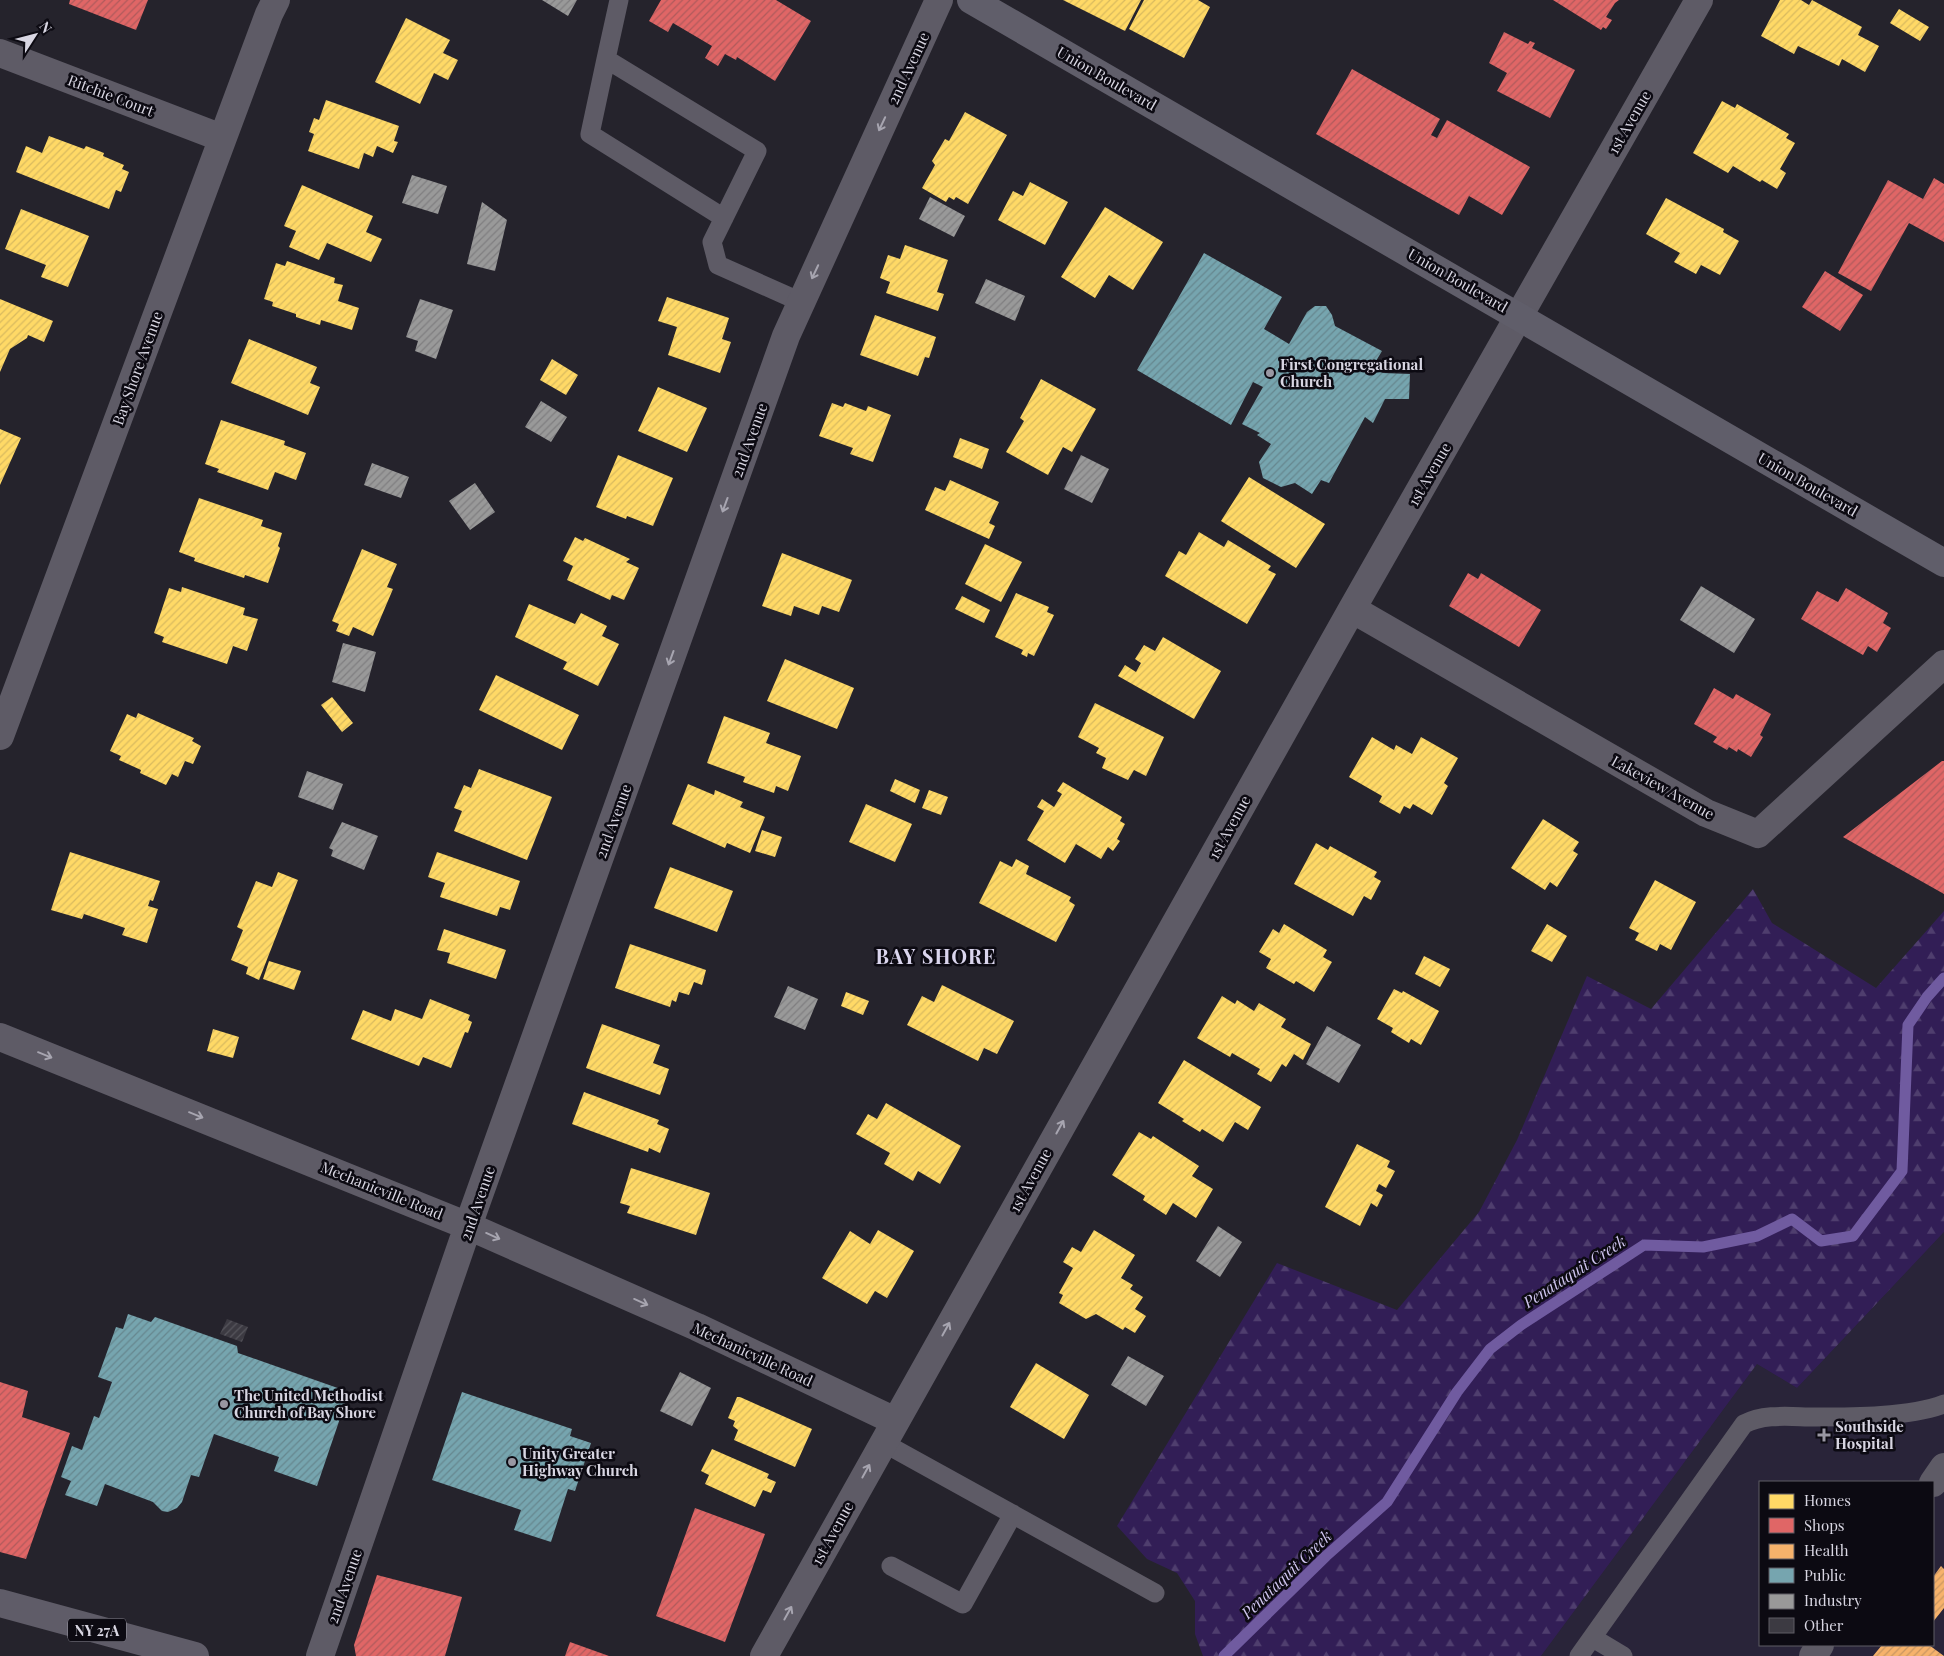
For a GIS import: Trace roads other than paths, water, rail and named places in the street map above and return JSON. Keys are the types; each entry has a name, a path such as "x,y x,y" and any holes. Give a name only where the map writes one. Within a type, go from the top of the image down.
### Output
{"main road":[{"name":"Union Boulevard","path":"971,0 1944,563"},
{"name":"NY 27A","path":"0,1603 195,1656"}],"street":[{"name":"Bay Shore Avenue","path":"0,736 222,138 276,0"},
{"name":"2nd Avenue","path":"320,1656 468,1226 779,354 939,0"},
{"name":"1st Avenue","path":"764,1656 1352,609 1699,0"},
{"name":"Ritchie Court","path":"0,53 222,138"},
{"name":"Lakeview Avenue","path":"1352,609 1706,813 1758,834 1944,664"},
{"name":"Mechanicville Road","path":"0,1037 468,1226 698,1327 889,1432"},
{"path":"1934,1481 1944,1466"}],"lane":[{"path":"619,0 590,134 724,218"},
{"path":"606,58 757,152 712,242 718,265 801,302"},
{"path":"1580,1656 1744,1424 1762,1417 1845,1417 1929,1410 1944,1404"},
{"path":"889,1432 1013,1514 1155,1593"},
{"path":"891,1566 963,1604 1013,1514"},
{"path":"1593,1638 1623,1656"}],"waterway":[{"name":"Penataquit Creek","path":"1224,1656 1326,1556 1387,1502 1457,1392 1490,1349 1521,1325 1644,1245 1703,1247 1757,1236 1792,1219 1821,1241 1853,1236 1902,1171 1908,1025 1927,997 1944,978"}],"place":[{"name":"First Congregational Church","path":"1270,373"},
{"name":"The United Methodist Church of Bay Shore","path":"224,1404"},
{"name":"Southside Hospital","path":"1824,1435"},
{"name":"Unity Greater Highway Church","path":"512,1462"}],"district":[{"name":"BAY SHORE","path":"936,955"}]}
